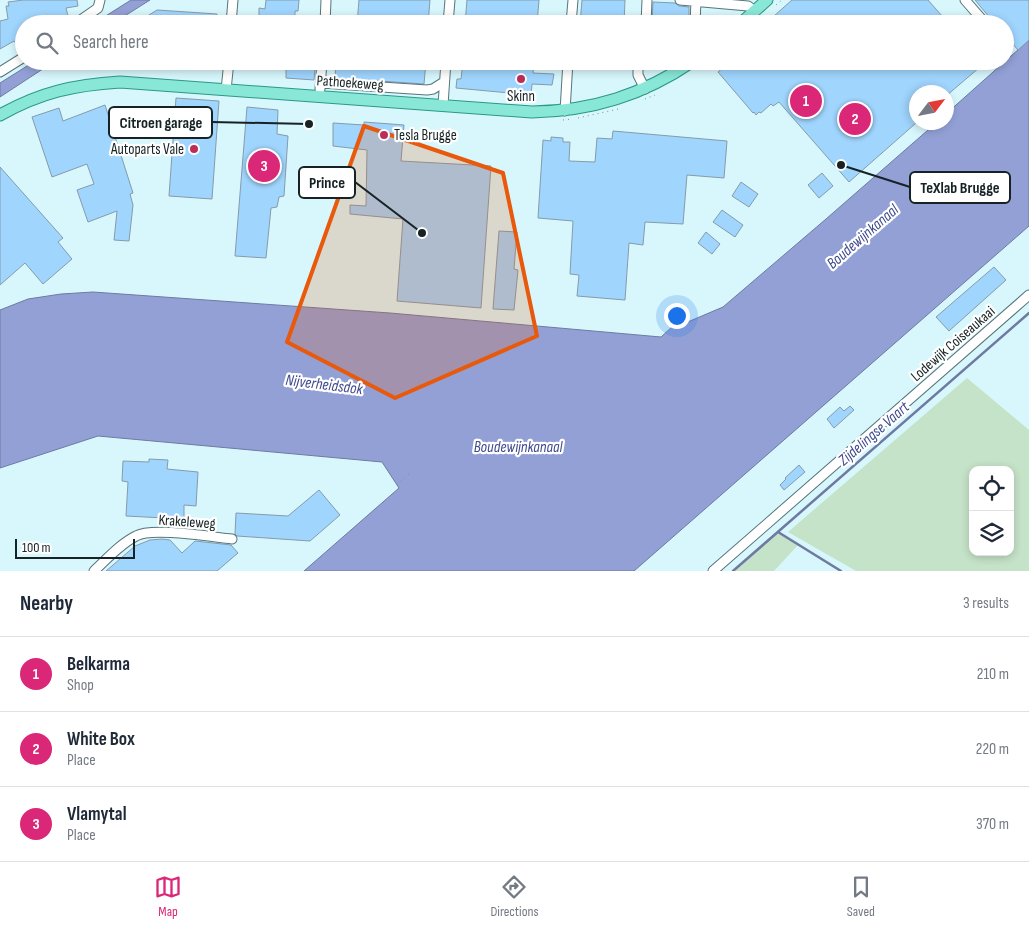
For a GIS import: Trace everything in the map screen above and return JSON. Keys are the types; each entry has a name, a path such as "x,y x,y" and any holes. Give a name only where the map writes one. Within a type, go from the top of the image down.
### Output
{"main road":[{"path":"750,15 767,0"},
{"name":"Pathoekeweg","path":"0,115 37,97 63,89 88,84 120,82 532,112 565,110 590,107 609,102 645,89 680,70"}],"street":[{"path":"88,15 98,8 100,0"},
{"path":"232,15 233,0"},
{"path":"325,15 326,0"},
{"path":"449,15 450,0"},
{"path":"571,15 572,0"},
{"path":"646,15 647,0"},
{"path":"680,0 748,6 755,10"},
{"path":"964,0 978,15"},
{"path":"695,15 696,1"},
{"path":"0,72 15,63"},
{"path":"226,90 227,70"},
{"path":"320,96 322,70"},
{"path":"442,105 445,70"},
{"path":"565,110 567,70"},
{"path":"638,70 638,75 645,89"},
{"path":"321,83 427,90 433,89 444,82"},
{"name":"Lodewijk Coiseaukaai","path":"713,571 1029,295"},
{"name":"Krakeleweg","path":"94,571 137,535 151,532 232,539"}],"path":[{"path":"397,485 411,472"}],"highlighted area":[{"path":"364,126 503,173 537,336 395,398 287,342"}],"green space":[{"path":"967,378 1029,430 1029,571 856,571 788,532"},
{"path":"778,532 798,545 774,571 733,571"}],"water":[{"path":"131,0 150,0 126,15 107,15"},
{"name":"Boudewijnkanaal","path":"1029,40 1029,226 634,571 304,571 399,488 382,462 98,436 0,468 0,310 28,299 93,292 390,313 661,337 673,326 683,324 723,307 928,130 954,130 954,107 995,70 1014,70 1014,53"},
{"path":"21,70 41,70 0,97 0,83"}],"building":[{"path":"23,0 77,0 78,6 66,8 68,15 15,15 15,42 14,41 0,49 0,21 8,19 6,6 9,6 8,2"},
{"path":"266,0 299,0 298,11 295,11 295,15 259,15 259,8 265,9"},
{"path":"359,0 430,0 429,15 358,15"},
{"path":"467,0 539,0 538,15 466,15"},
{"path":"582,0 625,0 624,15 581,15"},
{"path":"792,0 928,0 941,15 775,15"},
{"path":"975,0 1029,0 1029,40 1018,50 1014,45 1014,15 988,15"},
{"path":"653,2 675,3 679,6 689,7 689,15 652,15"},
{"path":"157,10 217,14 217,15 149,15"},
{"path":"286,70 315,70 314,80 286,78"},
{"path":"335,70 425,70 424,84 335,78"},
{"path":"462,70 533,70 533,73 554,74 552,85 532,84 531,95 456,88 457,79 461,79"},
{"path":"720,70 976,70 954,89 954,85 909,85 909,129 849,182 779,102 773,106 771,104 761,113 759,112 756,115 718,72"},
{"name":"Autoparts Vale","path":"176,98 219,101 212,199 169,196"},
{"path":"105,105 133,193 130,194 133,205 129,241 114,240 117,211 88,222 77,190 94,184 87,164 52,177 32,117 59,108 63,121"},
{"path":"247,107 278,110 277,134 288,136 284,196 279,197 277,207 271,208 266,258 235,256"},
{"path":"364,122 404,125 401,161 491,166 481,308 397,301 403,219 350,214 350,205 366,206 367,150 333,146 333,123 364,125"},
{"path":"613,131 727,141 724,178 687,175 683,224 645,222 643,245 629,243 625,300 577,296 579,275 570,274 573,221 538,218 543,140 551,141 551,137 563,138 563,142 570,142 569,161 595,162 597,138 612,139"},
{"path":"0,167 63,238 58,242 72,259 43,284 25,263 0,285"},
{"path":"822,173 833,186 819,198 808,185"},
{"path":"741,182 758,194 749,207 732,196"},
{"path":"722,210 743,225 735,237 713,222"},
{"path":"499,231 517,232 514,269 518,270 514,310 493,309"},
{"path":"706,232 720,244 712,254 698,243"},
{"path":"994,267 1006,280 949,331 936,317"},
{"path":"850,406 854,410 834,428 827,419 840,407 844,411"},
{"path":"149,459 168,460 167,469 198,472 196,506 184,505 184,519 126,516 128,482 122,481 123,461 149,462"},
{"path":"799,465 805,472 784,490 780,485"},
{"path":"319,490 340,515 310,541 237,536 235,534 236,513 288,516"},
{"path":"150,540 170,540 182,553 195,541 231,545 238,553 217,571 106,571 135,546"}],"waterway":[{"name":"Zijdelingse Vaart","path":"733,571 1029,313"},
{"path":"778,532 841,571"}],"place":[{"name":"Skinn","path":"521,79"},
{"name":"Belkarma","path":"806,101"},
{"name":"White Box","path":"855,119"},
{"name":"Citroen garage","path":"309,124"},
{"name":"Tesla Brugge","path":"384,135"},
{"name":"Autoparts Vale","path":"194,149"},
{"name":"TeXlab Brugge","path":"841,165"},
{"name":"Vlamytal","path":"264,166"},
{"name":"Prince","path":"422,233"}],"water label":[{"name":"Nijverheidsdok","path":"324,385"}]}
